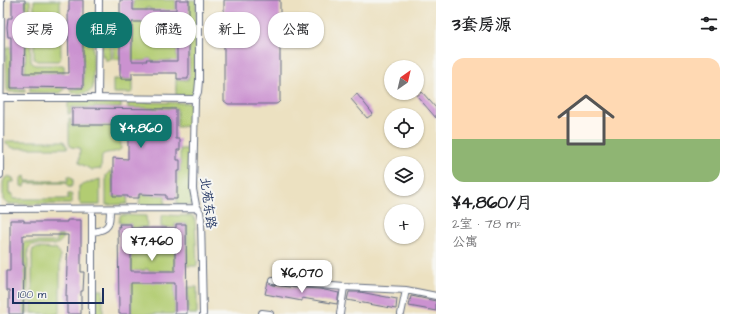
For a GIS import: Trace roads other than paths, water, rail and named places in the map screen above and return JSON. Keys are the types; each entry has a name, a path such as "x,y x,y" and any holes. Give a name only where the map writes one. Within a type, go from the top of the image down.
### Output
{"lane":[{"path":"0,175 1,0"},
{"path":"98,98 99,0"},
{"name":"北苑东路","path":"199,0 199,81 198,92 195,100 193,189 201,219 203,314"},
{"path":"0,98 195,100"},
{"path":"0,208 197,208"},
{"path":"92,232 103,230 108,226 110,219 110,208"},
{"path":"92,209 92,314"},
{"path":"273,281 406,290 436,296"},
{"path":"340,314 344,287"},
{"path":"401,314 406,290"},
{"path":"262,312 270,314"}]}
